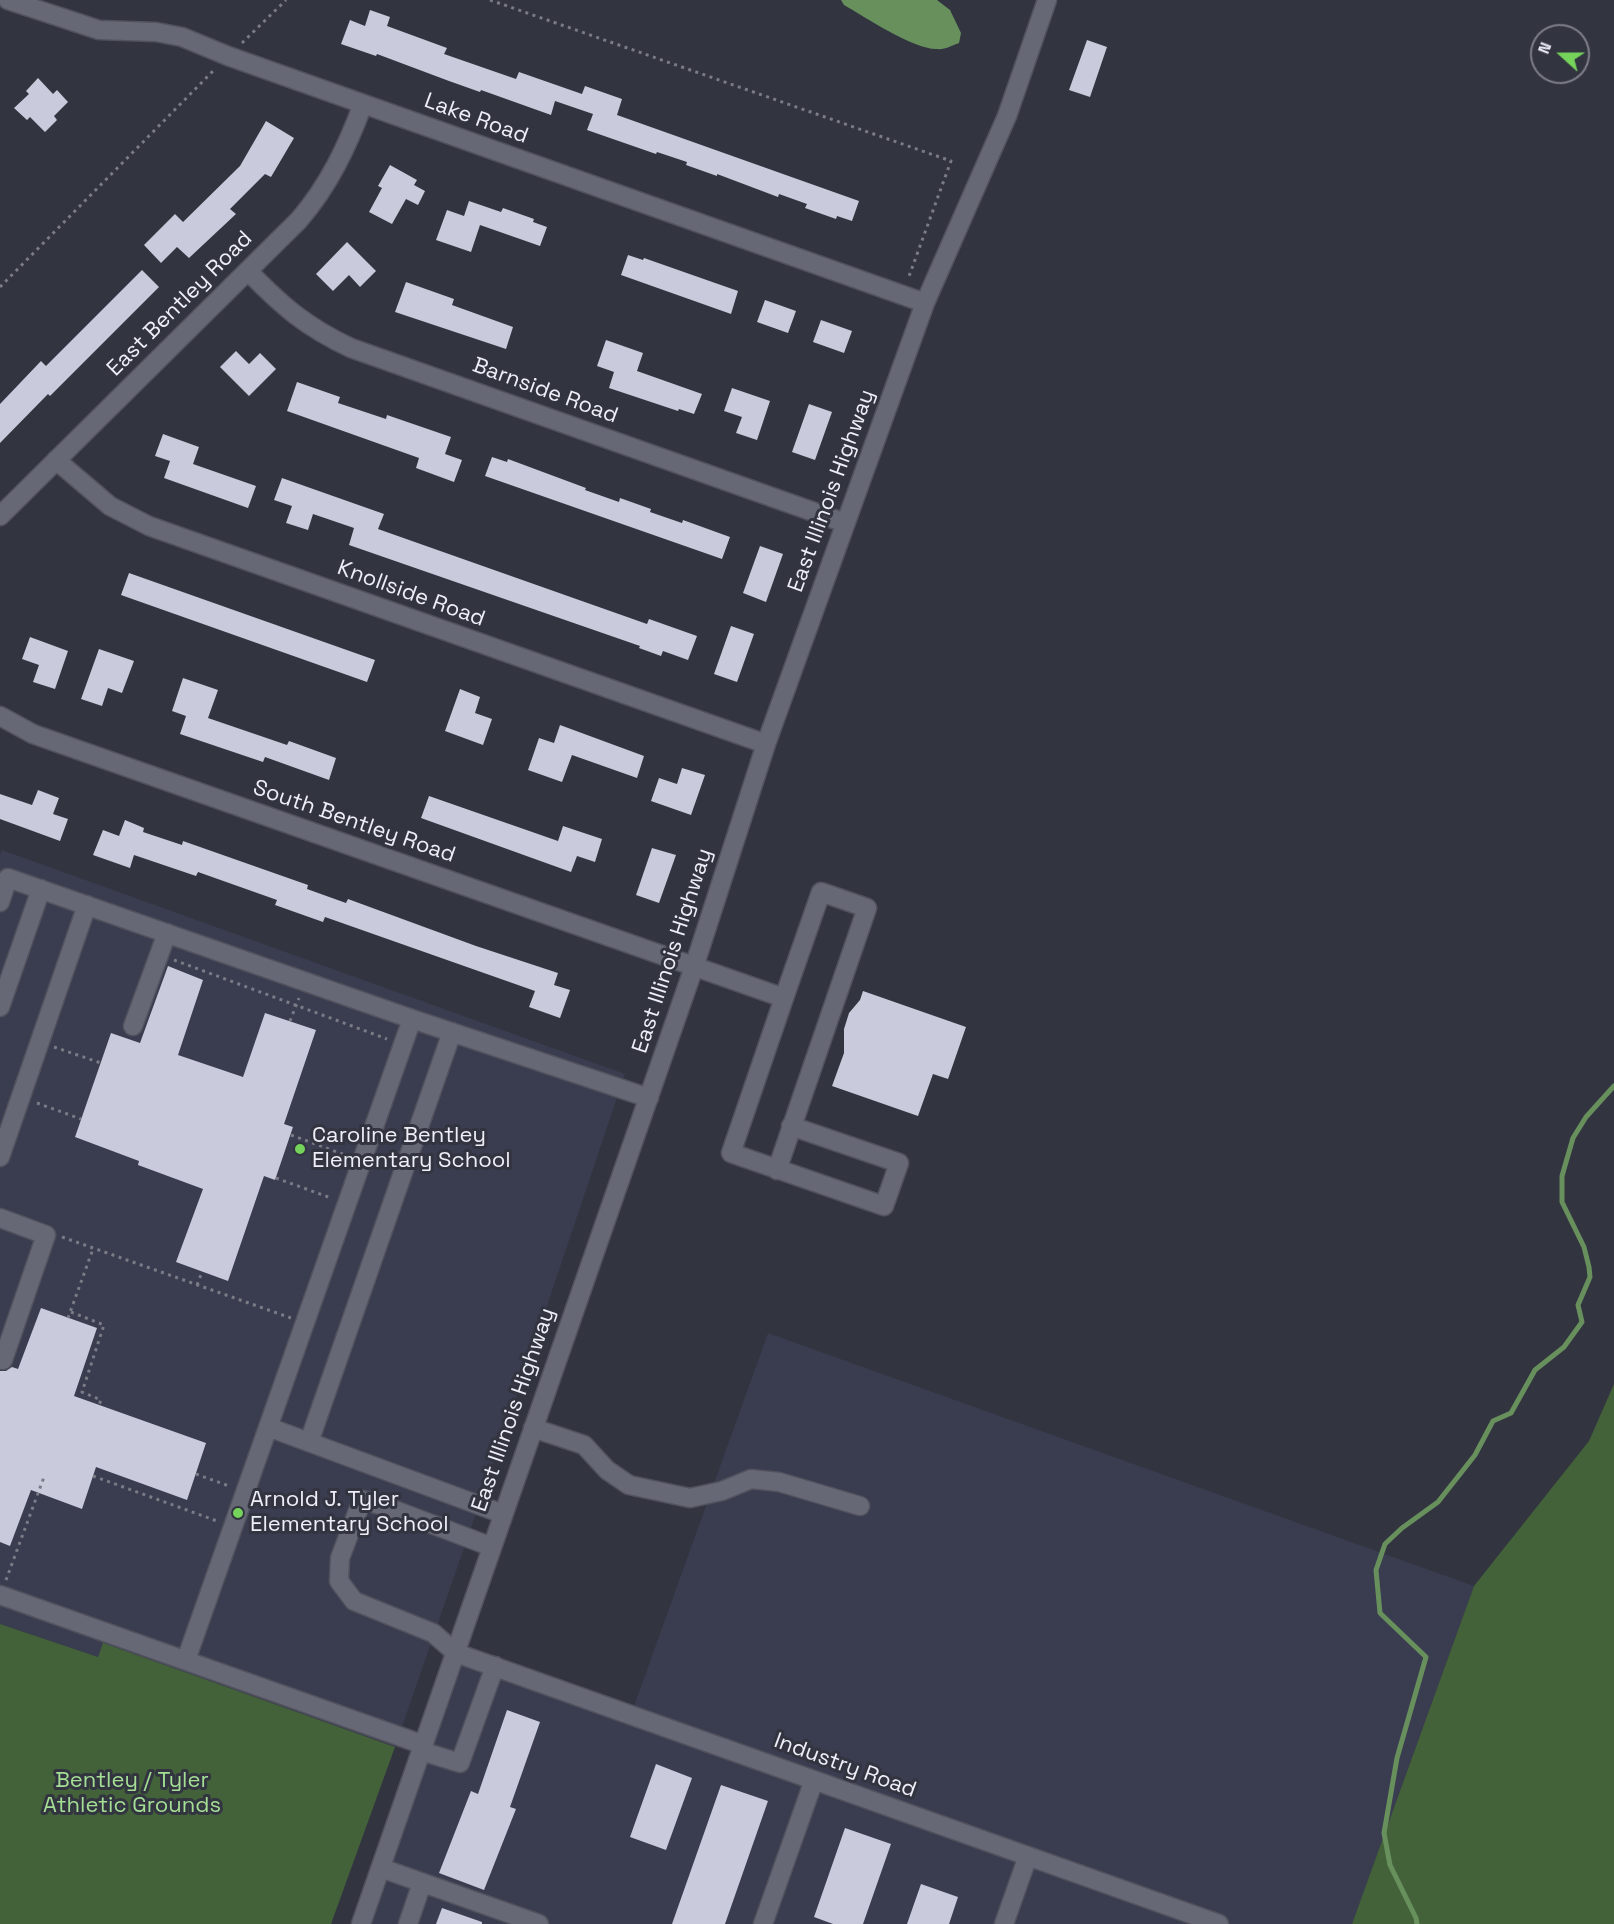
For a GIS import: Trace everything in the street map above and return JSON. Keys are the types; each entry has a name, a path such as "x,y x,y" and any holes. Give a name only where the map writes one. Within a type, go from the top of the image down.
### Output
{"street":[{"name":"East Illinois Highway","path":"361,1924 694,967 765,744 925,303 1007,116 1047,0"},
{"name":"Lake Road","path":"8,1 99,30 156,32 182,37 228,56 925,303"},
{"name":"East Bentley Road","path":"0,516 299,220 321,192 344,153 363,104"},
{"name":"Barnside Road","path":"248,271 296,317 317,331 351,348 845,523"},
{"name":"Knollside Road","path":"56,460 110,506 149,526 765,744"},
{"name":"South Bentley Road","path":"0,716 33,734 784,998"},
{"path":"0,902 8,878 412,1019 649,1098"},
{"path":"0,1007 41,889"},
{"path":"777,1170 791,1126 867,908 822,892 731,1153 777,1170 884,1206 899,1163 791,1126"},
{"path":"0,1157 87,905"},
{"path":"133,1026 167,933"},
{"path":"186,1660 412,1019"},
{"path":"309,1442 452,1032"},
{"path":"0,1218 46,1235 3,1360"},
{"path":"268,1427 503,1514"},
{"path":"533,1428 584,1445 608,1470 629,1485 690,1498 722,1491 751,1479 778,1482 860,1506"},
{"path":"456,1653 433,1633 354,1601 339,1581 339,1558 362,1500 384,1506 492,1547"},
{"path":"3,1588 186,1660 460,1762 495,1666"},
{"name":"Industry Road","path":"456,1653 1219,1924"},
{"path":"763,1924 814,1780"},
{"path":"1004,1924 1028,1856"},
{"path":"381,1868 538,1924"},
{"path":"408,1924 422,1883"}],"path":[{"path":"0,287 286,0"},
{"path":"490,0 951,161 902,295"},
{"path":"160,954 403,1045"},
{"path":"290,1021 305,981"},
{"path":"40,1042 100,1063"},
{"path":"21,1097 81,1119"},
{"path":"46,1235 57,1235 305,1323"},
{"path":"68,1318 93,1248"},
{"path":"197,1285 202,1272"},
{"path":"71,1312 104,1325 82,1392 101,1400 99,1405"},
{"path":"196,1474 231,1487"},
{"path":"93,1476 219,1521"},
{"path":"3,1588 44,1477"}],"shaded area":[{"path":"841,0 937,0 950,10 961,33 959,43 939,49 915,44 889,32 844,5"},
{"path":"2,850 625,1074 395,1747 104,1644 98,1657 0,1624 0,855"},
{"path":"768,1333 1474,1586 1352,1924 366,1924 461,1660 629,1720"}],"green space":[{"path":"1614,1384 1614,1924 1352,1924 1474,1586 1589,1441"},
{"name":"Bentley / Tyler Athletic Grounds","path":"0,1624 98,1657 103,1643 395,1747 331,1924 0,1924"}],"building":[{"path":"370,10 390,17 387,26 447,48 444,54 516,79 519,72 582,94 585,86 622,99 617,115 859,201 852,221 837,216 836,219 805,208 807,204 779,194 778,197 686,165 687,162 657,152 656,154 587,130 593,114 555,101 551,115 377,54 376,56 341,44 350,20 365,26"},
{"path":"1087,40 1107,47 1090,97 1069,90"},
{"path":"38,78 53,94 57,90 68,102 54,116 57,120 45,132 30,117 27,120 14,108 29,94 26,91"},
{"path":"266,121 294,138 271,177 265,174 230,209 236,214 189,258 177,247 161,263 144,245 175,214 183,222 240,166"},
{"path":"390,165 417,180 414,185 425,191 418,205 406,199 392,224 369,212 382,188 378,186"},
{"path":"469,201 501,212 503,208 534,219 533,222 547,227 540,246 480,225 471,252 436,240 447,210 464,216"},
{"path":"347,242 376,271 360,287 349,275 333,291 316,274"},
{"path":"628,255 643,260 644,258 738,291 731,314 621,275"},
{"path":"142,270 159,287 0,443 0,404 41,361 46,366"},
{"path":"406,282 454,299 452,305 513,327 506,349 395,312"},
{"path":"765,300 796,311 788,333 757,322"},
{"path":"821,320 852,331 844,353 813,342"},
{"path":"606,340 643,353 637,371 702,394 694,414 679,409 678,411 609,388 614,372 597,366"},
{"path":"236,351 249,364 260,353 276,369 249,396 220,367"},
{"path":"297,382 340,397 338,403 386,419 387,415 451,437 445,454 462,460 454,482 416,468 419,458 287,411"},
{"path":"732,388 770,401 757,440 736,433 742,417 724,411"},
{"path":"809,404 832,412 815,460 792,452"},
{"path":"163,434 199,447 193,464 256,486 248,508 164,478 170,461 155,456"},
{"path":"492,457 507,462 508,459 619,502 620,498 651,509 650,512 682,523 683,520 730,537 722,559 485,476"},
{"path":"282,478 384,514 378,529 647,624 649,619 697,636 688,660 663,651 661,656 639,648 640,646 349,545 354,528 313,514 308,530 286,523 292,506 274,500"},
{"path":"760,546 783,554 766,602 743,593"},
{"path":"129,573 375,660 367,682 121,595"},
{"path":"731,626 754,634 737,682 714,674"},
{"path":"30,637 68,651 55,689 33,682 39,665 22,659"},
{"path":"99,649 134,661 122,693 108,688 102,706 81,699"},
{"path":"183,678 218,690 208,718 287,745 289,741 336,758 329,780 265,757 263,762 180,734 186,716 172,711"},
{"path":"460,689 480,697 475,713 492,719 483,745 445,731"},
{"path":"560,725 644,756 637,778 572,755 562,782 528,770 539,738 554,743"},
{"path":"682,768 705,775 691,815 651,801 659,778 677,784"},
{"path":"38,790 59,798 53,814 68,819 60,841 0,819 0,794 32,805"},
{"path":"429,796 558,841 563,826 602,839 595,862 577,856 571,872 421,818"},
{"path":"125,820 144,828 143,832 182,845 183,841 308,885 307,889 346,903 348,899 558,973 554,985 570,990 560,1018 529,1007 535,991 325,917 323,922 275,905 277,900 198,872 196,876 134,855 130,868 93,855 103,830 119,836"},
{"path":"652,848 676,855 659,903 636,895"},
{"name":"Caroline Bentley Elementary School","path":"168,966 203,980 178,1055 243,1077 265,1013 316,1030 284,1124 293,1127 275,1180 264,1176 228,1281 176,1262 203,1189 138,1165 139,1161 75,1137 111,1033 140,1043"},
{"path":"863,991 966,1027 948,1079 933,1074 918,1116 832,1086 844,1053 844,1029 849,1013 860,1000"},
{"name":"Arnold J. Tyler Elementary School","path":"41,1308 97,1328 74,1396 206,1443 187,1500 96,1467 82,1509 31,1490 10,1546 0,1542 0,1371 6,1371 12,1367 18,1369"},
{"path":"507,1710 540,1722 510,1807 516,1809 484,1890 439,1873 471,1791 478,1794"},
{"path":"656,1764 692,1778 666,1850 630,1837"},
{"path":"721,1785 768,1801 725,1924 672,1924"},
{"path":"845,1828 891,1844 863,1924 833,1924 814,1917"},
{"path":"921,1884 958,1897 949,1924 907,1924"},
{"path":"442,1908 482,1922 482,1924 436,1924"}],"waterway":[{"path":"1417,1924 1390,1865 1384,1833 1397,1758 1426,1657 1380,1613 1376,1570 1385,1544 1402,1528 1438,1502 1475,1455 1493,1421 1511,1413 1535,1370 1564,1347 1582,1322 1578,1305 1590,1277 1589,1267 1584,1247 1562,1202 1562,1176 1573,1138 1586,1117 1614,1086"}],"place":[{"name":"Caroline Bentley Elementary School","path":"300,1149"},
{"name":"Arnold J. Tyler Elementary School","path":"238,1513"}]}
